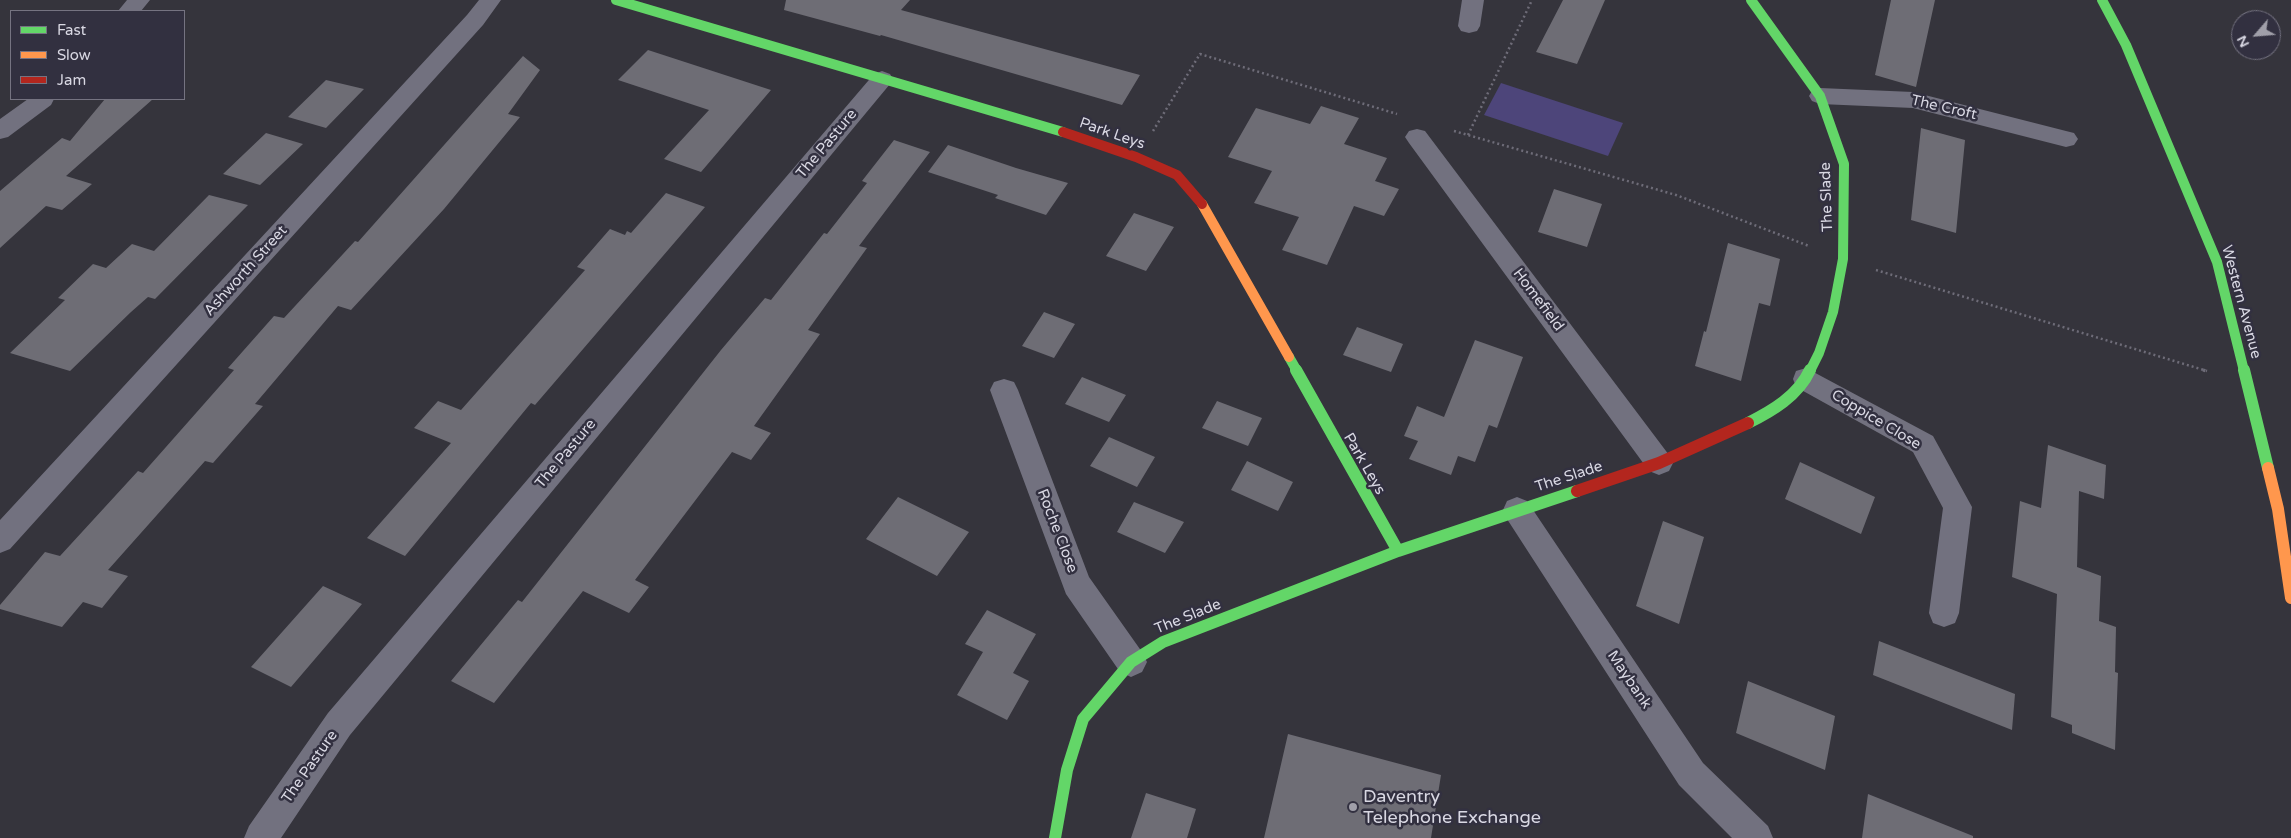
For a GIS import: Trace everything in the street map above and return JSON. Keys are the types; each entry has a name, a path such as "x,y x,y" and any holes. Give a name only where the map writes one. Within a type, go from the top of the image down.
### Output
{"street":[{"path":"130,10 139,0"},
{"name":"Ashworth Street","path":"0,540 468,27 490,0"},
{"name":"Park Leys","path":"616,0 1030,122 1136,157 1177,175 1201,202 1398,551"},
{"path":"1468,26 1473,0"},
{"name":"The Slade","path":"1055,838 1067,770 1083,719 1131,662 1163,642 1398,551 1659,463 1729,433 1776,409 1806,379 1819,353 1833,312 1842,260 1844,164 1820,96 1751,0"},
{"name":"Western Avenue","path":"2102,0 2126,45 2217,262 2278,508 2291,598"},
{"name":"The Pasture","path":"261,838 339,724 882,78"},
{"name":"The Croft","path":"1820,96 1914,100 2066,139"},
{"path":"0,131 42,100"},
{"name":"Homefield","path":"1417,137 1659,463"},
{"name":"Coppice Close","path":"1806,379 1923,444 1958,507 1944,614"},
{"name":"Roche Close","path":"1004,390 1077,584 1131,662"},
{"name":"Maybank","path":"1517,510 1691,774 1756,838"}],"path":[{"path":"1468,135 1532,0"},
{"path":"1136,157 1200,54 1400,115"},
{"path":"1452,130 1676,195 1842,260 2248,384"}],"shaded area":[{"path":"1501,83 1623,123 1608,156 1484,115"}],"building":[{"path":"786,0 910,0 901,10 1140,75 1122,105 881,35 784,10"},
{"path":"1563,0 1605,0 1577,64 1536,52"},
{"path":"1891,0 1935,0 1916,87 1875,75"},
{"path":"648,50 771,90 701,172 664,159 709,110 618,80"},
{"path":"523,56 540,70 508,114 520,117 444,209 351,310 338,306 255,404 263,406 213,463 205,461 108,570 128,576 102,608 83,602 62,627 0,609 0,605 45,552 60,556 138,471 143,473 234,370 228,368 274,316 284,318 355,241 358,242"},
{"path":"326,80 364,89 326,128 288,117"},
{"path":"104,100 152,100 66,176 92,184 62,210 46,206 0,248 0,191 62,138 70,141"},
{"path":"1321,106 1359,118 1344,144 1387,158 1375,181 1399,189 1384,216 1354,206 1327,265 1282,250 1299,217 1254,203 1272,171 1228,157 1256,108 1310,124"},
{"path":"1921,128 1965,140 1956,233 1911,220"},
{"path":"266,133 303,144 260,185 223,174"},
{"path":"894,140 930,152 859,246 867,248 808,330 820,334 754,426 771,433 751,460 732,452 635,580 649,587 629,613 583,591 494,703 451,681 518,600 522,602 721,350 765,298 771,300 824,233 827,234 867,183 862,181"},
{"path":"948,145 1068,183 1046,215 995,198 998,195 928,172"},
{"path":"1554,189 1602,204 1587,247 1538,232"},
{"path":"666,193 705,207 535,405 531,403 405,556 367,538 451,443 414,428 438,401 461,410 585,270 577,267 610,229 625,235 627,231 631,233"},
{"path":"209,195 248,205 155,299 148,297 70,371 10,353 65,300 58,298 93,264 106,268 132,244 154,251"},
{"path":"1134,213 1174,227 1146,271 1106,256"},
{"path":"1728,243 1780,259 1770,306 1759,303 1741,381 1695,366 1704,331 1706,332"},
{"path":"1044,312 1075,324 1054,358 1022,346"},
{"path":"1357,327 1403,344 1391,372 1343,355"},
{"path":"1475,340 1523,357 1497,428 1489,425 1475,462 1458,456 1451,475 1409,459 1418,441 1404,436 1417,406 1444,417"},
{"path":"1082,377 1126,395 1109,422 1065,404"},
{"path":"1217,401 1262,418 1248,446 1202,428"},
{"path":"1109,437 1155,457 1137,487 1090,466"},
{"path":"2048,445 2106,465 2104,499 2079,491 2077,567 2101,576 2099,621 2116,627 2115,672 2118,673 2115,750 2072,733 2072,725 2051,717 2057,594 2012,577 2020,501 2041,508"},
{"path":"1247,461 1293,482 1278,511 1231,490"},
{"path":"1800,462 1875,497 1861,534 1785,499"},
{"path":"898,497 969,532 937,576 866,539"},
{"path":"1134,502 1184,522 1165,553 1117,532"},
{"path":"1663,521 1704,537 1679,624 1636,606"},
{"path":"323,586 362,604 291,687 251,667"},
{"path":"987,610 1036,634 1013,673 1029,681 1007,720 957,695 983,652 965,644"},
{"path":"1879,641 2015,694 2012,730 1873,675"},
{"path":"1748,681 1835,716 1825,770 1736,733"},
{"name":"Daventry Telephone Exchange","path":"1288,734 1441,775 1431,838 1264,838"},
{"path":"1146,793 1196,809 1187,838 1131,838"},
{"path":"1868,794 1973,836 1973,838 1862,838"}],"traffic: fast":[{"path":"616,0 1063,132"},
{"path":"1748,423 1776,409 1806,379 1819,353 1833,312 1843,259 1845,201 1844,164 1820,96 1751,0"},
{"path":"2102,0 2126,45 2217,262 2268,468"},
{"path":"1289,357 1398,551"},
{"path":"1055,838 1067,770 1083,719 1131,662 1163,642 1398,551 1577,491"}],"traffic: slow":[{"path":"1202,204 1289,357"},
{"path":"2268,468 2278,509 2291,598"}],"traffic: jam":[{"path":"1063,132 1136,157 1177,175 1202,204"},
{"path":"1577,491 1659,463 1748,423"}],"place":[{"name":"Daventry Telephone Exchange","path":"1353,807"}]}
